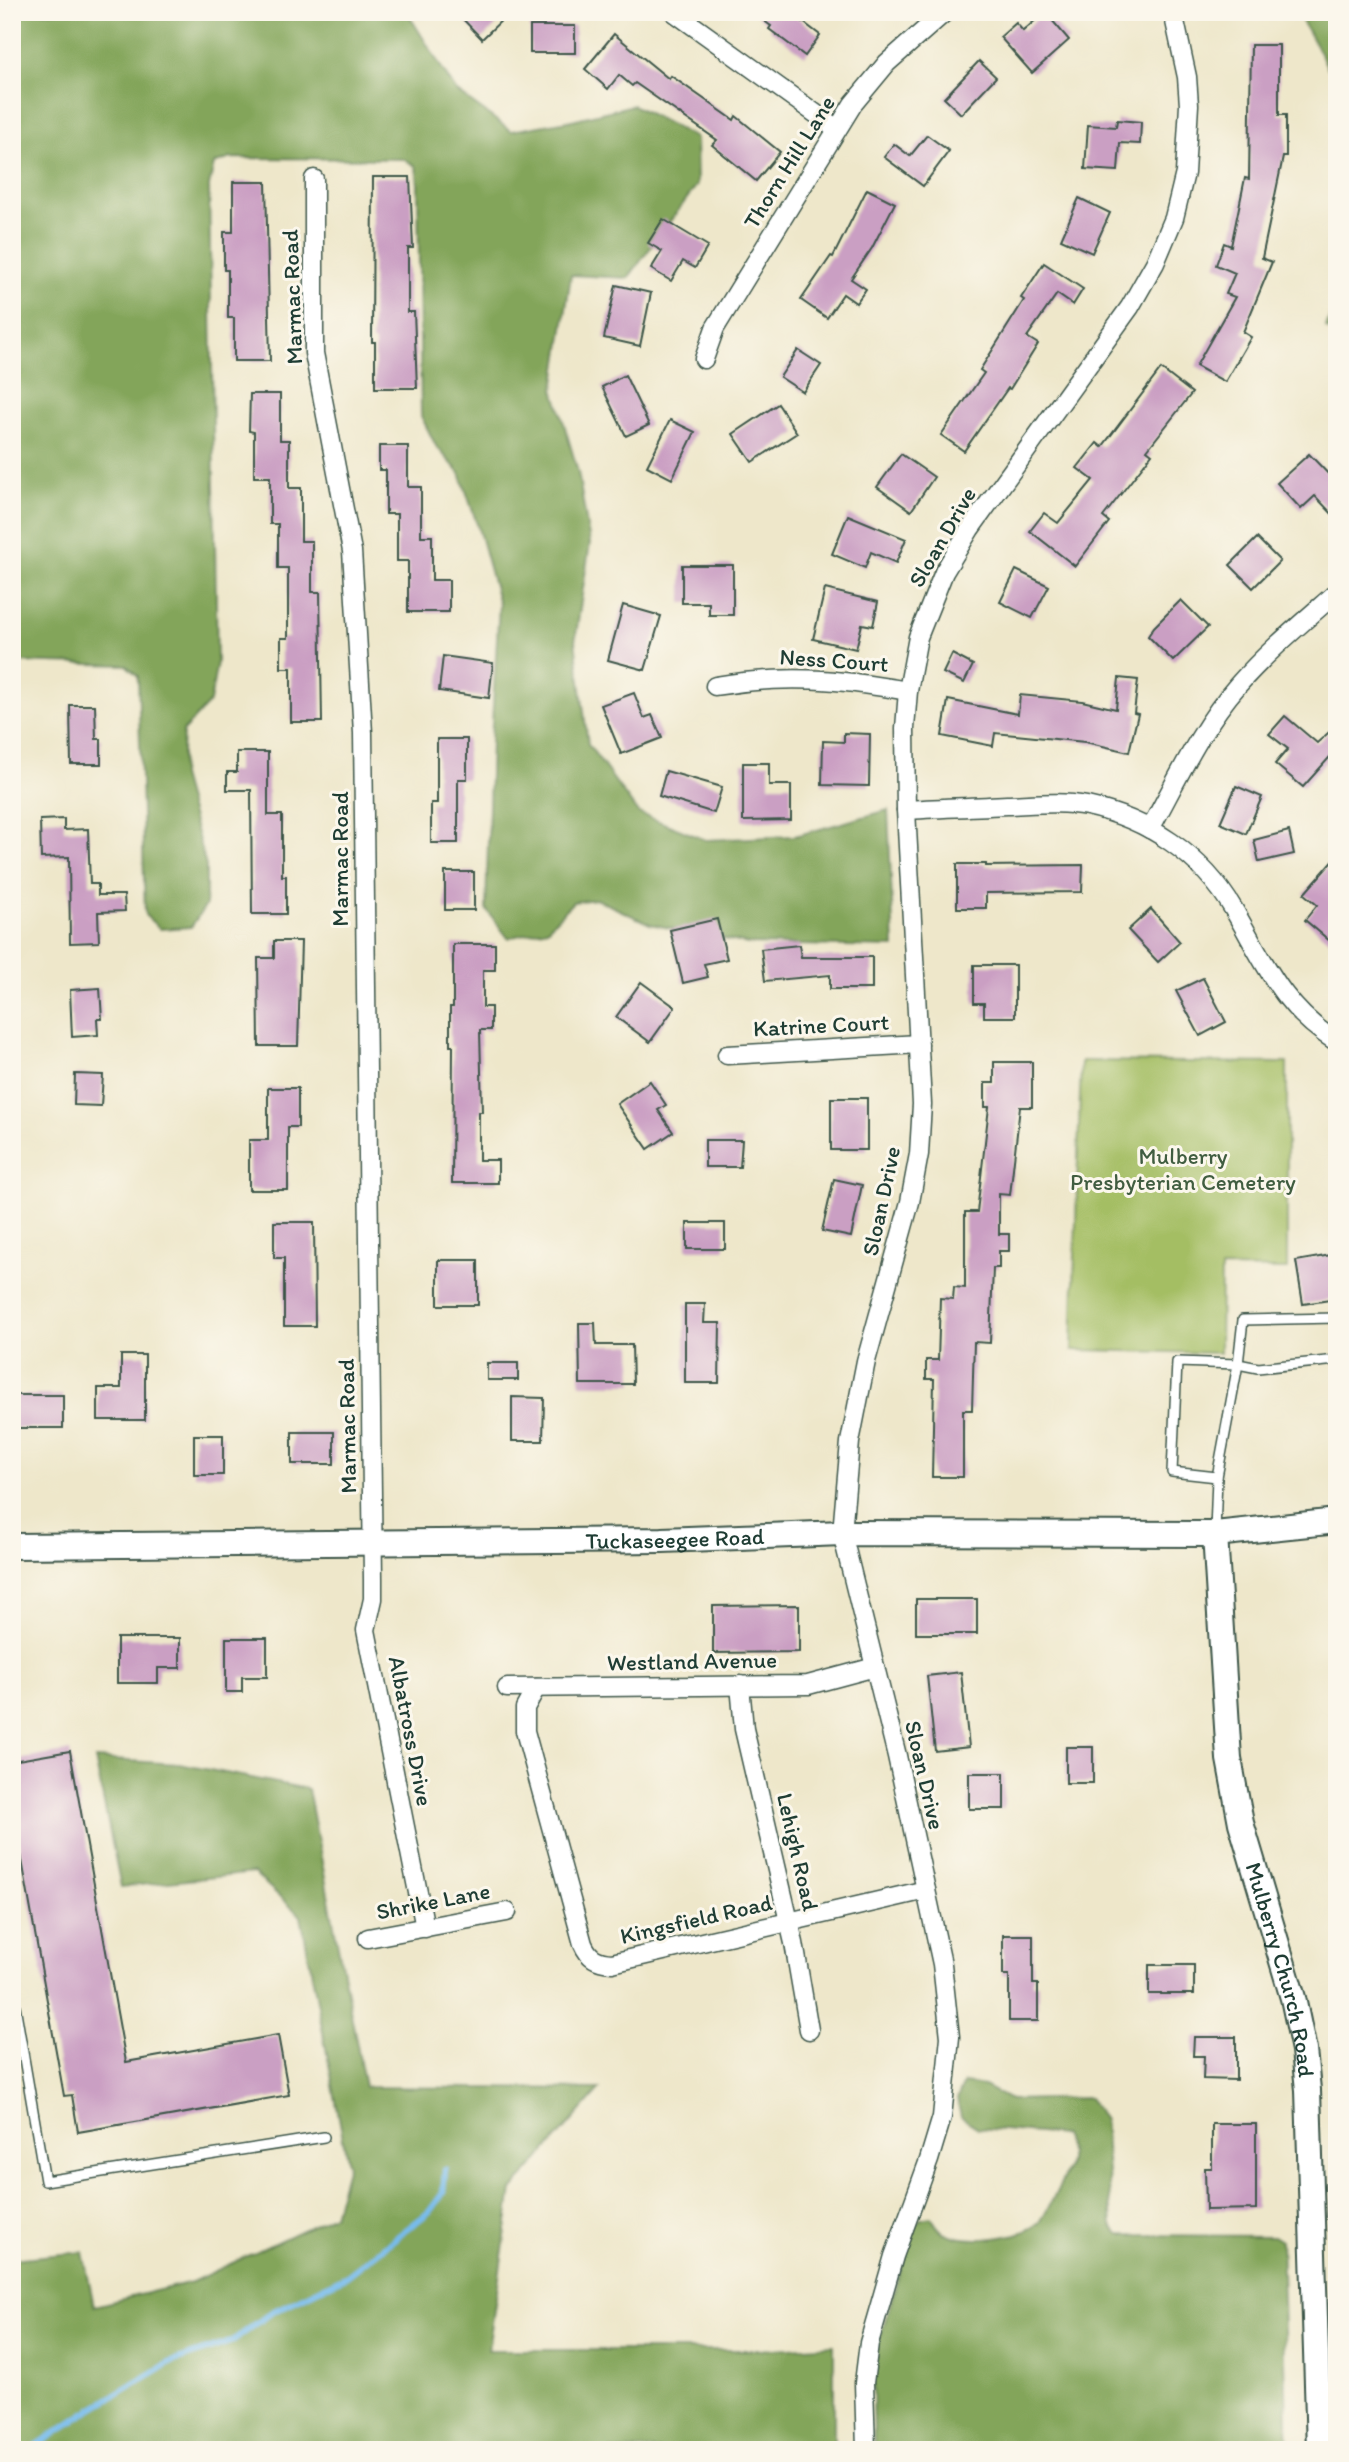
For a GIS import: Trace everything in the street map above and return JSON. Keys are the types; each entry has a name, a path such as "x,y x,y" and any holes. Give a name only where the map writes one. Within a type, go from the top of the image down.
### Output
{"street":[{"path":"674,12 837,129"},
{"name":"Thorn Hill Lane","path":"704,359 716,328 837,129 874,77 945,12"},
{"name":"Sloan Drive","path":"866,2450 864,2383 869,2343 894,2256 942,2117 950,2037 942,1964 897,1756 842,1533 850,1442 866,1361 910,1202 919,1154 922,1104 906,810 905,728 908,691 918,636 944,572 970,529 1130,307 1155,264 1174,218 1185,173 1189,104 1187,77 1173,12"},
{"name":"Marmac Road","path":"314,178 314,353 352,551 363,733 372,1544"},
{"path":"1150,829 1196,744 1237,686 1276,646 1337,592"},
{"name":"Ness Court","path":"715,686 779,678 826,679 908,691"},
{"path":"906,810 1052,803 1086,806 1125,817 1150,829 1200,865 1233,908 1271,976 1292,1006 1315,1029 1337,1042"},
{"name":"Katrine Court","path":"727,1055 919,1044"},
{"name":"Tuckaseegee Road","path":"12,1546 663,1540 842,1533 1215,1534 1337,1521"},
{"name":"Mulberry Church Road","path":"1215,1534 1229,1759 1241,1823 1293,1998 1304,2050 1308,2090 1319,2450"},
{"name":"Albatross Drive","path":"372,1544 373,1599 366,1630 425,1928"},
{"name":"Westland Avenue","path":"508,1688 808,1685 875,1667"},
{"name":"Lehigh Road","path":"740,1685 744,1729 789,1922 810,2030"},
{"name":"Kingsfield Road","path":"536,1688 525,1708 525,1731 583,1944 592,1958 612,1963 926,1890"},
{"name":"Shrike Lane","path":"368,1938 507,1912"}],"lane":[{"path":"1215,1534 1217,1477 1238,1364 1243,1320 1337,1318"},
{"path":"1217,1477 1172,1472 1177,1362 1238,1364 1258,1368 1337,1360"},
{"path":"12,1988 46,2181 324,2137"}],"green space":[{"path":"12,12 407,12 456,91 511,131 568,121 633,105 696,138 697,185 628,278 571,275 554,389 578,472 590,543 575,641 588,744 638,813 706,840 795,836 888,810 894,947 748,944 650,924 596,899 573,902 547,929 508,938 486,909 491,740 499,604 460,473 436,446 421,416 418,184 416,166 403,159 231,158 214,164 209,186 217,662 210,702 183,731 181,776 206,866 206,905 191,927 160,929 145,915 138,676 126,665 12,662"},
{"path":"1297,12 1337,12 1337,84"},
{"path":"1337,298 1337,335 1326,328"},
{"name":"Mulberry Presbyterian Cemetery","path":"1081,1061 1287,1063 1287,1269 1221,1268 1220,1353 1072,1350"},
{"path":"95,1759 179,1764 308,1789 365,2087 600,2089 512,2190 488,2350 759,2350 834,2345 834,2450 12,2450 12,2259 83,2252 94,2306 192,2282 334,2215 348,2165 301,1916 254,1873 121,1887"},
{"path":"964,2083 984,2086 1010,2100 1089,2098 1104,2120 1112,2225 1119,2235 1273,2236 1281,2241 1288,2450 874,2450 873,2382 877,2347 912,2233 920,2219 931,2217 943,2232 966,2238 993,2238 1019,2233 1039,2223 1068,2166 1068,2150 1063,2135 978,2128 961,2117 957,2099"}],"building":[{"path":"456,12 510,12 482,39"},
{"path":"752,12 790,12 820,35 805,56 769,29 771,26"},
{"path":"1045,12 1069,40 1032,73 1000,37 1016,23 1023,31"},
{"path":"530,26 575,26 575,53 530,53"},
{"path":"614,34 669,79 671,76 734,120 736,116 780,152 756,181 712,145 717,140 635,83 632,86 619,75 608,89 585,69"},
{"path":"1251,45 1279,45 1279,115 1286,115 1286,157 1283,157 1262,258 1272,262 1243,332 1251,337 1225,382 1196,366 1235,297 1226,294 1235,273 1216,265 1224,243 1231,246 1245,178 1249,179"},
{"path":"979,61 996,77 961,114 944,98"},
{"path":"1117,120 1141,122 1140,144 1120,143 1118,171 1085,169 1088,125 1116,127"},
{"path":"927,135 949,151 923,186 884,157 894,144 910,156"},
{"path":"373,177 410,177 413,248 408,248 408,312 414,312 417,388 375,388 375,342 372,342"},
{"path":"233,182 266,182 270,361 234,361 234,318 228,318 228,270 224,270 224,232 233,232"},
{"path":"867,189 895,203 872,248 851,279 866,289 856,303 843,294 827,318 801,300 831,256 833,257"},
{"path":"1079,198 1110,213 1092,253 1061,239"},
{"path":"663,219 708,246 695,268 683,261 671,281 651,269 662,251 648,243"},
{"path":"1044,263 1083,289 1073,305 1057,294 1027,337 1038,344 1010,389 1008,388 964,451 941,435 984,373 980,370"},
{"path":"616,285 651,293 640,346 604,338"},
{"path":"798,350 821,365 803,392 780,377"},
{"path":"1161,369 1192,393 1147,450 1152,454 1103,517 1109,522 1075,566 1030,531 1044,513 1058,523 1093,480 1077,468 1097,443 1102,447"},
{"path":"625,375 649,425 626,436 602,387"},
{"path":"250,394 280,394 280,440 289,440 289,488 301,488 301,541 312,541 312,592 320,592 322,722 291,722 291,668 281,668 281,638 288,638 288,568 278,568 278,524 270,524 270,477 254,477 254,432 249,431"},
{"path":"778,404 797,433 752,462 733,434"},
{"path":"670,420 695,432 672,479 647,466"},
{"path":"379,446 408,446 408,487 421,487 421,536 432,536 432,580 449,580 449,612 408,612 408,561 397,561 397,514 386,514 386,470 379,470"},
{"path":"901,454 934,477 911,511 877,487"},
{"path":"1309,454 1337,483 1337,519 1315,496 1301,509 1277,483"},
{"path":"848,515 906,539 896,563 871,552 865,568 832,554"},
{"path":"1257,538 1280,561 1253,588 1230,565"},
{"path":"682,565 733,565 733,615 709,615 709,603 682,603"},
{"path":"1016,570 1049,586 1032,618 1000,602"},
{"path":"825,589 878,602 873,626 862,624 856,649 813,639"},
{"path":"1181,600 1208,627 1173,661 1148,636"},
{"path":"623,605 661,616 645,670 608,660"},
{"path":"952,654 973,665 964,683 943,673"},
{"path":"443,656 493,663 489,698 439,691"},
{"path":"1119,678 1138,680 1134,713 1138,714 1129,752 1085,742 995,733 993,746 942,736 948,700 1018,714 1020,695 1082,701 1116,709"},
{"path":"634,693 644,718 652,715 662,738 621,754 601,705"},
{"path":"70,705 95,705 96,739 101,739 101,764 71,764"},
{"path":"1285,716 1317,743 1337,725 1337,749 1303,787 1275,764 1288,749 1269,734"},
{"path":"844,733 870,734 869,786 822,785 823,741 844,742"},
{"path":"437,739 467,739 467,779 458,779 458,843 431,843 431,803 437,803"},
{"path":"237,752 268,752 268,815 282,815 282,876 286,876 286,914 252,914 251,790 227,790 227,772 237,772"},
{"path":"743,763 769,763 769,785 791,785 791,820 743,821"},
{"path":"666,771 722,787 714,813 659,796"},
{"path":"1236,786 1262,797 1246,834 1220,823"},
{"path":"64,819 64,830 88,829 90,884 98,884 98,895 124,895 125,911 98,912 99,942 70,943 69,857 41,858 40,820"},
{"path":"1289,831 1294,854 1259,862 1254,840"},
{"path":"1337,856 1337,947 1305,920 1317,905 1304,894"},
{"path":"957,864 1083,865 1082,892 986,893 986,908 957,908"},
{"path":"445,872 474,872 474,910 445,910"},
{"path":"1151,909 1180,942 1158,962 1128,930"},
{"path":"717,919 727,959 704,964 708,977 683,983 670,930"},
{"path":"274,941 301,941 298,1046 259,1046 258,958 274,958"},
{"path":"453,944 495,944 495,970 483,970 483,1007 491,1007 491,1030 480,1030 482,1112 479,1112 479,1160 498,1160 498,1183 452,1183 453,1046 450,1046 450,1007 453,1007"},
{"path":"799,945 801,957 872,957 872,989 830,989 830,975 765,981 761,949"},
{"path":"974,965 1015,965 1015,1017 984,1017 984,1003 974,1003"},
{"path":"1203,978 1226,1022 1200,1036 1176,991"},
{"path":"641,982 675,1007 650,1042 616,1017"},
{"path":"100,988 102,1019 97,1019 98,1035 72,1037 70,990"},
{"path":"994,1062 1032,1062 1032,1107 1020,1107 1010,1195 999,1194 999,1234 1009,1234 1009,1251 999,1251 999,1268 993,1268 990,1343 974,1342 972,1410 963,1410 963,1477 932,1477 934,1379 926,1379 926,1360 938,1360 940,1298 953,1299 954,1287 965,1288 965,1212 977,1212 989,1107 985,1107 985,1083 994,1083"},
{"path":"75,1074 103,1075 101,1106 74,1105"},
{"path":"650,1081 666,1105 658,1110 673,1132 648,1149 617,1104"},
{"path":"268,1088 298,1088 298,1127 288,1127 288,1190 249,1190 249,1140 268,1140"},
{"path":"831,1098 867,1098 867,1150 831,1150"},
{"path":"705,1140 742,1140 740,1167 705,1167"},
{"path":"834,1179 862,1185 851,1237 822,1231"},
{"path":"274,1222 314,1222 315,1326 284,1326 284,1258 274,1258"},
{"path":"687,1223 725,1223 725,1249 687,1249"},
{"path":"1337,1254 1337,1299 1303,1304 1296,1261"},
{"path":"438,1260 478,1260 478,1305 438,1305"},
{"path":"685,1304 705,1304 704,1323 720,1323 719,1383 685,1383"},
{"path":"579,1323 595,1323 596,1345 632,1345 633,1384 580,1384"},
{"path":"121,1355 145,1355 145,1420 98,1420 98,1388 121,1388"},
{"path":"487,1363 518,1363 518,1380 487,1380"},
{"path":"12,1395 63,1395 63,1428 12,1428"},
{"path":"512,1397 544,1398 543,1441 512,1441"},
{"path":"292,1432 334,1432 334,1464 292,1464"},
{"path":"194,1435 223,1435 223,1475 194,1475"},
{"path":"916,1599 977,1599 977,1634 916,1634"},
{"path":"799,1605 799,1652 713,1653 713,1606"},
{"path":"117,1638 180,1638 180,1668 158,1668 158,1683 117,1683"},
{"path":"226,1638 267,1638 267,1677 242,1677 242,1692 226,1692"},
{"path":"961,1672 969,1747 935,1751 927,1676"},
{"path":"1066,1747 1093,1747 1093,1783 1066,1783"},
{"path":"70,1751 126,2062 278,2035 289,2095 78,2132 72,2095 64,2096 12,1804 12,1761"},
{"path":"969,1773 1004,1773 1004,1809 969,1809"},
{"path":"1003,1935 1033,1935 1033,1984 1038,1984 1038,2021 1009,2021 1009,1975 1003,1975"},
{"path":"1149,1965 1194,1965 1194,1994 1149,1994"},
{"path":"1194,2037 1236,2037 1236,2080 1203,2079 1204,2056 1193,2056"},
{"path":"1212,2124 1256,2124 1256,2209 1206,2210 1205,2168 1212,2168"}],"waterway":[{"path":"30,2450 85,2413 169,2363 233,2341 272,2312 347,2276 429,2212 443,2193 445,2170"}]}
